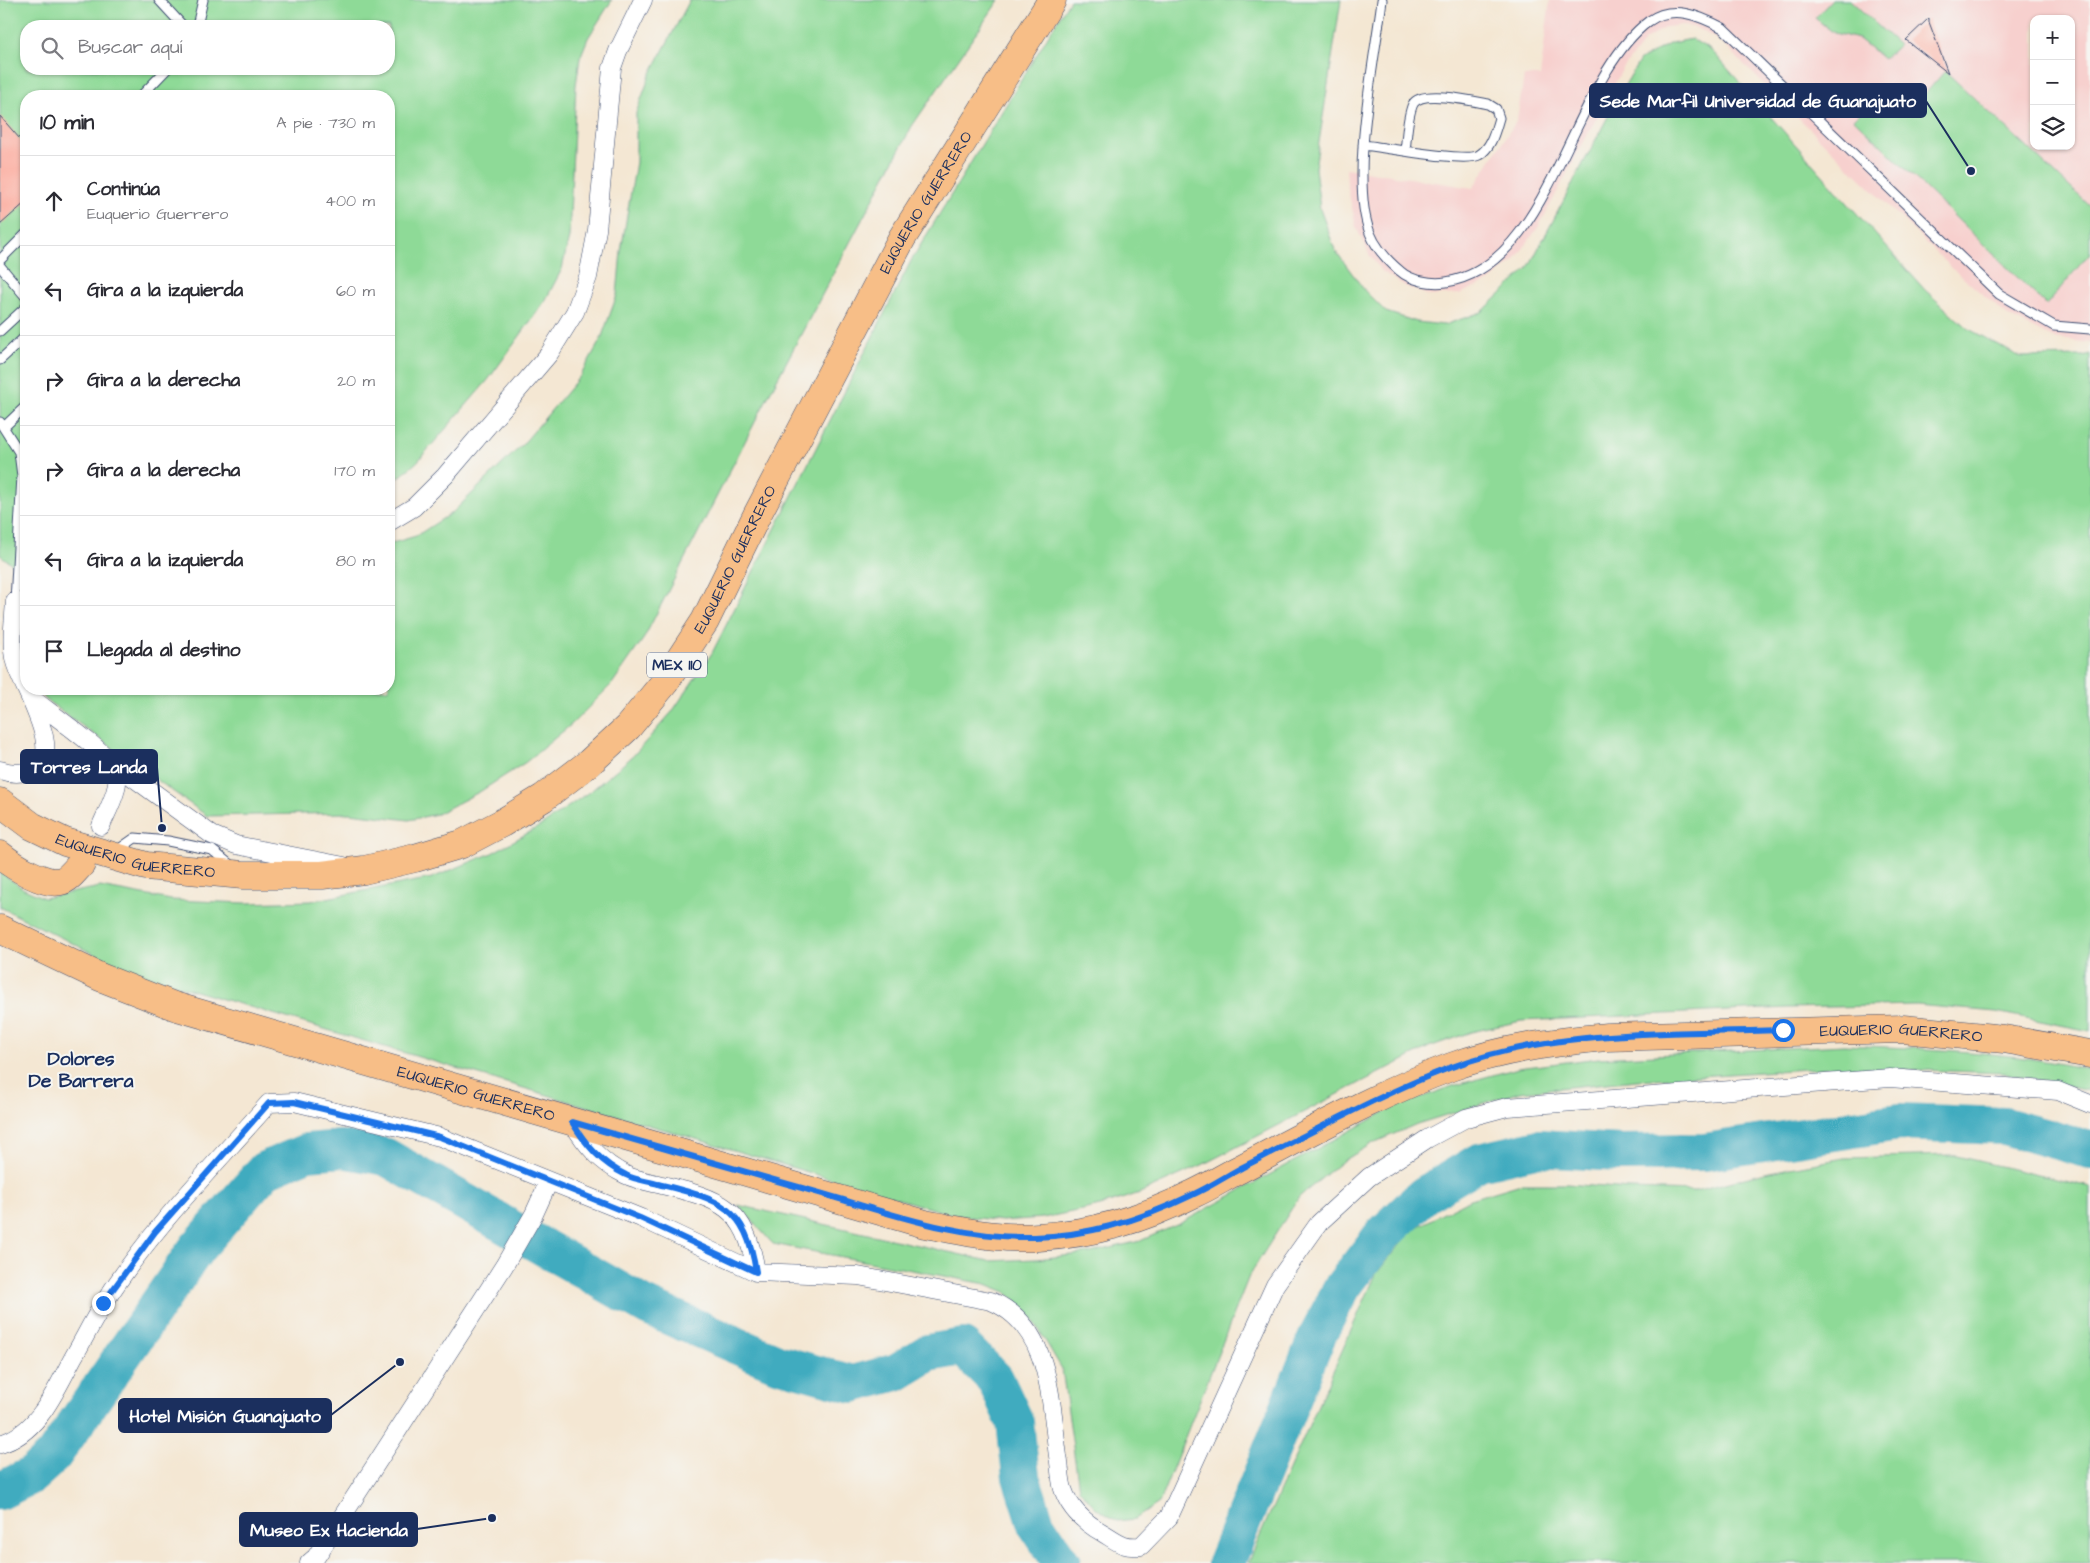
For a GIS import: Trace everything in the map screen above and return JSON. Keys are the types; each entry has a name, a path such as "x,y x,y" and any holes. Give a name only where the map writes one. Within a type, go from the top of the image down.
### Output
{"main road":[{"name":"EUQUERIO GUERRERO","path":"0,802 32,826 65,842 146,866 244,874 322,875 364,870 462,844 543,798 589,763 628,727 665,682 705,621 757,515 902,238 1052,0"},
{"path":"0,855 48,882 59,882 68,878 82,864"},
{"name":"EUQUERIO GUERRERO","path":"0,929 100,977 174,1006 925,1224 989,1237 1037,1238 1096,1230 1142,1216 1194,1194 1238,1170 1416,1082 1452,1067 1507,1051 1558,1042 1626,1036 1902,1029 2004,1039 2090,1054"}],"street":[{"path":"395,519 414,508 445,476 549,354 575,312 588,278 597,230 612,68 642,0"},
{"path":"20,611 14,662 20,675"},
{"path":"30,697 105,757 212,835 236,845 364,870"},
{"path":"0,770 23,774 44,762 47,745 30,697"},
{"path":"101,826 117,780 116,770 105,757"},
{"path":"0,1444 9,1442 29,1428 46,1407 103,1303 155,1232 269,1103 294,1102 440,1137 640,1218 756,1272 858,1276 991,1301 1008,1308 1025,1325 1039,1348 1049,1395 1063,1489 1071,1505 1085,1522 1127,1547 1141,1546 1169,1516 1275,1285 1319,1222 1369,1176 1427,1139 1466,1118 1507,1107 1890,1078 2058,1091 2090,1104"},
{"path":"572,1122 584,1141 603,1161 627,1176 701,1195 725,1205 743,1228 753,1252 756,1272"},
{"path":"309,1563 316,1557 504,1266 534,1214 549,1181"}],"lane":[{"path":"158,0 177,20"},
{"path":"198,20 203,0"},
{"path":"1382,0 1363,145 1363,206 1370,233 1387,260 1406,276 1436,283 1464,279 1488,266 1509,246 1539,201 1614,58 1636,32 1651,20 1671,12 1698,15 1723,28 1999,294 2054,326 2090,329"},
{"path":"147,90 161,75"},
{"path":"1363,145 1470,159 1487,148 1499,118 1496,109 1488,104 1430,96 1419,98 1414,102 1411,112 1405,150"},
{"path":"0,260 20,240"},
{"path":"0,266 20,290"},
{"path":"0,331 20,312"},
{"path":"0,360 20,342"},
{"path":"20,410 2,424 19,452 20,460"}],"shaded area":[{"path":"1550,0 2090,0 2090,343 2053,338 2008,316 1954,270 1719,40 1696,28 1682,25 1666,27 1645,40 1622,70 1539,226 1515,260 1488,282 1459,294 1430,296 1405,286 1383,272 1370,256 1356,227 1347,184 1346,168 1473,188 1517,120 1524,76 1540,76"}],"green space":[{"path":"0,0 612,0 588,38 580,58 576,85 569,237 562,269 545,301 488,380 417,462 395,481 395,90 20,90 20,570 0,555"},
{"path":"690,0 999,0 912,126 773,387 644,638 612,684 573,723 526,762 481,791 437,814 409,820 350,813 207,816 45,699 43,695 395,695 395,542 416,536 453,512 523,444 581,375 601,339 617,295 621,251 636,162 636,113 650,75"},
{"path":"1070,0 1341,0 1315,168 1320,209 1335,250 1365,291 1386,312 1417,322 1444,325 1482,312 1528,268 1622,90 1640,60 1671,43 1692,39 1712,51 1925,290 1967,328 2020,357 2083,356 2090,354 2090,1031 1996,1012 1916,1005 1788,1008 1521,1021 1471,1032 1429,1047 1202,1165 1140,1193 1096,1207 1043,1218 1002,1221 953,1215 128,971 0,907 0,872 24,889 44,898 100,887 171,900 246,903 311,901 432,878 492,853 542,825 592,790 633,756 672,712 712,653 912,259"},
{"path":"1832,0 1850,0 1899,45 1884,59 1859,39 1834,33 1815,18"},
{"path":"1945,71 2090,206 2090,253 2046,305 1854,119 1888,86 1910,111"},
{"path":"1844,1045 1968,1052 2060,1064 2090,1070 2090,1091 2003,1073 1838,1067 1637,1080 1520,1092 1417,1124 1373,1143 1340,1163 1299,1197 1249,1276 1159,1503 1135,1519 1117,1521 1096,1508 1079,1489 1062,1369 1029,1313 1006,1292 986,1284 773,1244 738,1205 989,1261 1036,1259 1090,1253 1140,1241 1179,1224 1390,1109 1453,1086 1518,1068 1599,1058"},
{"path":"1952,1155 2090,1187 2090,1563 1248,1563 1376,1274 1411,1230 1471,1199 1521,1184 1567,1184 1629,1189 1695,1191 1764,1173 1844,1158"}],"building":[{"path":"1929,18 1929,22 1948,73 1906,40"},
{"path":"0,116 20,139 20,207 0,225"}],"waterway":[{"path":"1226,1563 1319,1332 1343,1286 1382,1235 1424,1195 1479,1162 1539,1148 1620,1153 1705,1152 1899,1122 2004,1126 2090,1150"},
{"path":"0,1491 32,1475 53,1456 197,1248 265,1170 307,1152 342,1149 386,1157 648,1307 777,1363 853,1384 897,1372 928,1353 963,1347 995,1379 1015,1422 1021,1477 1036,1524 1062,1563"}],"place":[{"name":"Sede Marfil Universidad de Guanajuato","path":"1971,171"},
{"name":"Torres Landa","path":"162,828"},
{"name":"Hotel Misión Guanajuato","path":"400,1362"},
{"name":"Museo Ex Hacienda","path":"492,1518"}],"district":[{"name":"Dolores De Barrera","path":"81,1070"}],"route":[{"path":"103,1303 155,1232 269,1103 294,1102 440,1137 640,1218 756,1272 753,1252 743,1228 725,1205 701,1195 627,1176 603,1161 584,1141 572,1122 925,1224 989,1237 1037,1238 1096,1230 1142,1216 1194,1194 1398,1090 1452,1067 1507,1051 1558,1042 1606,1037 1783,1030"}]}
